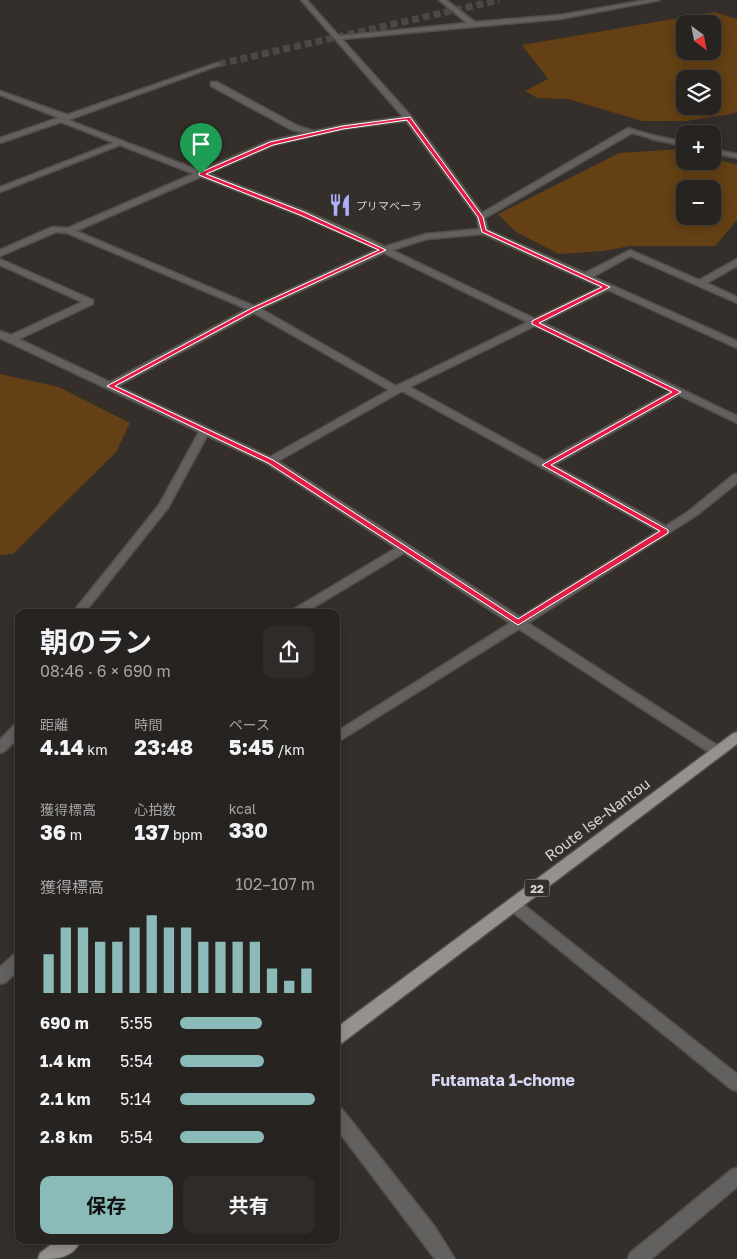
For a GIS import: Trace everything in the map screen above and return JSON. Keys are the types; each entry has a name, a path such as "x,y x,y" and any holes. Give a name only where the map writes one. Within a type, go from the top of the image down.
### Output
{"main road":[{"name":"Route Ise-Nantou","path":"340,1035 737,737"},
{"path":"47,1259 67,1244"}],"street":[{"path":"304,0 408,118 481,217 484,231"},
{"path":"442,0 474,26"},
{"path":"338,38 560,17 658,0"},
{"path":"0,140 219,64"},
{"path":"214,84 295,128 313,133"},
{"path":"0,93 121,143 302,213 737,420"},
{"path":"69,231 272,143 313,133 408,118"},
{"path":"481,217 630,130 676,142"},
{"path":"0,190 121,143"},
{"path":"721,153 737,156"},
{"path":"0,253 55,230 69,231 254,309 666,531"},
{"path":"110,386 254,309 383,250 426,237 484,231 737,345"},
{"path":"585,276 630,253 737,300"},
{"path":"0,262 90,302 11,339"},
{"path":"701,283 737,262"},
{"path":"270,461 399,388 607,287"},
{"path":"0,334 204,432 270,461 718,752"},
{"path":"546,465 677,392"},
{"path":"81,609 164,506 204,432"},
{"path":"340,735 666,531 693,513 737,477"},
{"path":"303,609 403,549"},
{"path":"0,748 15,732"},
{"path":"514,905 737,1084"},
{"path":"0,977 15,964"},
{"path":"340,1119 446,1259"},
{"path":"637,1259 737,1176"}],"shaded area":[{"path":"714,12 737,19 737,113 687,121 642,121 568,99 537,98 525,91 548,79 522,45 676,19 676,60 721,60 721,15 697,15"},
{"path":"676,149 676,170 721,170 721,160 737,165 737,220 715,246 630,246 603,251 559,254 516,232 498,214 619,153"},
{"path":"0,374 59,387 130,423 116,452 13,554 0,555"}],"tunnel":[{"path":"219,64 499,0"}],"place":[{"name":"プリマベーラ","path":"340,205"}],"district":[{"name":"Futamata 1-chome","path":"503,1080"}],"route":[{"path":"408,118 481,217 484,231 607,287 534,322 677,392 546,465 666,531 518,623 270,461 204,432 110,386 254,309 383,250 302,213 201,174 272,143 343,127 408,118"}]}
